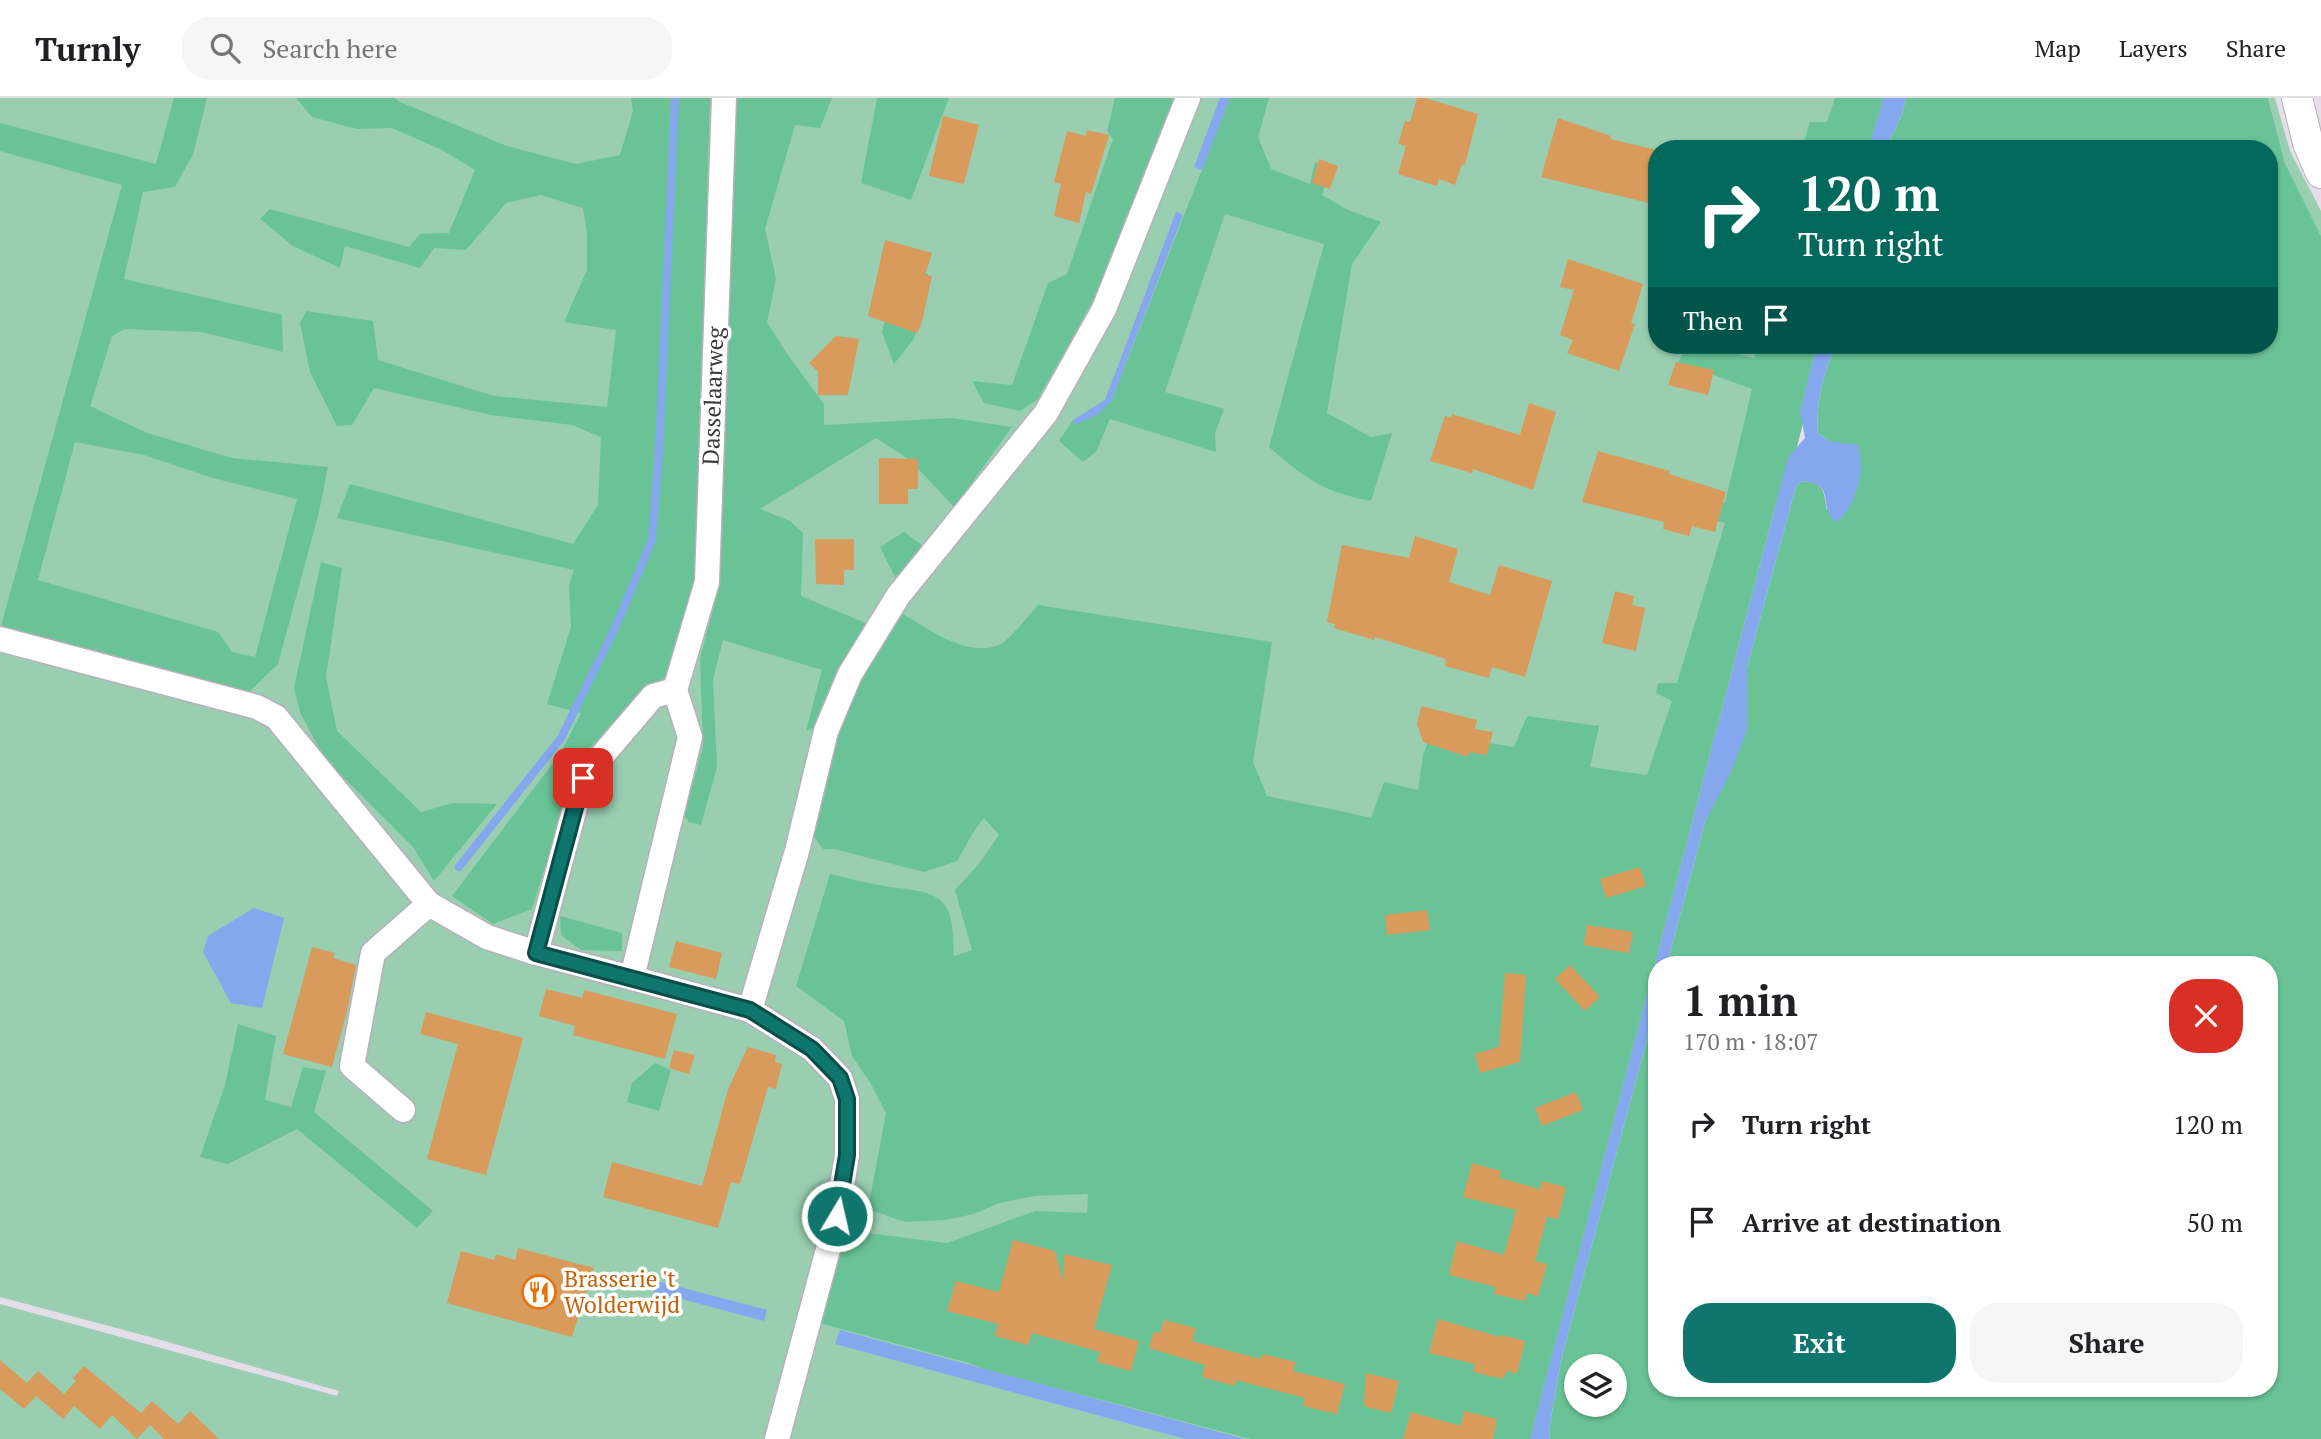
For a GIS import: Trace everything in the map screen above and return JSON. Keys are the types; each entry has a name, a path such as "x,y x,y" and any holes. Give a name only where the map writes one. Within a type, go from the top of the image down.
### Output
{"street":[{"name":"Dasselaarweg","path":"675,690 707,582 724,98"},
{"path":"750,1010 797,852 826,731 850,674 898,596 1046,413 1104,309 1188,98"},
{"path":"2297,98 2308,143 2321,173"},
{"path":"0,639 257,707 276,717 429,904 487,937 536,953 750,1010 812,1049 840,1078 847,1099 847,1155 837,1216 776,1439"},
{"path":"536,953 583,778 653,696 675,690 690,737 632,978"},
{"path":"403,1110 352,1066 373,953 429,904"}],"green space":[{"path":"0,98 1890,98 1879,140 1648,140 1648,354 1822,354 1661,956 1648,956 1648,1004 1532,1439 1237,1439 836,1344 1185,1439 0,1439 0,1304 337,1396 339,1391 0,1297"},
{"path":"174,98 207,98 193,154 175,187 143,192 124,279 282,315 283,352 202,332 125,329 112,336 90,406 147,433 232,458 328,467 319,512 278,664 246,695 1,626 122,185 0,151 0,123 156,164","holes":["75,442 144,455 213,478 297,499 255,657 232,652 218,632 38,580"]},
{"path":"296,98 394,98 507,146 576,164 620,155 633,111 631,98 710,98 696,586 670,675 614,722 578,761 532,909 493,924 452,896 560,754 581,713 547,704 571,627 569,586 574,570 337,518 350,484 573,544 598,505 601,437 572,425 491,415 374,388 352,425 337,426 310,372 300,323 306,311 373,321 378,360 494,396 607,407 616,330 564,322 587,270 587,233 583,208 541,195 506,203 466,250 434,248 420,268 345,246 340,268 293,246 260,219 270,209 409,247 420,234 449,233 475,170 442,150 392,128 357,129 312,117"},
{"path":"736,98 832,98 820,128 795,125 765,229 776,279 767,322 824,404 824,425 952,418 1012,427 954,507 910,460 876,438 760,509 790,521 803,533 801,596 868,624 821,726 806,731 822,670 723,640 713,679 717,767 701,825 689,822 684,815 703,747 700,658 718,591"},
{"path":"877,98 949,98 911,200 861,183"},
{"path":"1115,98 1176,98 1109,272 1038,399 1020,411 984,403 972,381 1012,385 1048,283 1067,274 1113,139 1107,131"},
{"path":"1230,98 1269,98 1258,137 1271,169 1310,184 1315,162 1330,167 1322,195 1346,209 1381,222 1352,264 1327,413 1371,437 1392,433 1371,501 1339,493 1315,482 1269,447 1324,244 1225,214 1165,392 1224,409 1215,433 1216,452 1110,419 1096,452 1083,462 1059,441 1073,420 1075,424 1111,402"},
{"path":"1835,98 1883,98 1871,140 1805,140 1810,122 1827,122"},
{"path":"1906,98 2268,98 2285,163 2321,236 2321,1439 1550,1439 1549,1430 1561,1360 1648,1036 1648,1397 2278,1397 2278,956 1669,956 1705,822 1747,730 1747,667 1796,486 1803,481 1820,486 1827,511 1828,441 1818,433 1818,411 1824,377 1833,354 2278,354 2278,140 1890,140"},
{"path":"2268,98 2275,98 2290,151 2321,211 2321,236 2285,163"},
{"path":"897,268 928,274 914,339 894,364 882,332"},
{"path":"1683,354 1737,354 1754,358 1756,354 1815,354 1800,411 1803,423 1796,450 1790,455 1774,510 1657,956 1648,956 1648,990 1530,1439 1251,1439 819,1323 840,1243 851,1231 947,1243 1035,1211 1087,1213 1088,1194 1035,1196 999,1203 974,1214 945,1220 905,1222 868,1209 886,1113 852,1056 844,1021 796,986 830,874 934,896 949,912 954,956 972,950 955,890 979,864 999,835 984,818 957,861 924,872 834,849 823,849 813,835 834,743 845,709 901,613 936,634 976,648 989,648 1005,642 1038,605 1272,642 1253,762 1267,796 1280,799 1371,818 1384,782 1418,790 1423,755 1431,734 1514,747 1527,716 1599,726 1590,767 1647,775 1672,701 1656,693 1658,683 1677,683 1725,523 1624,497 1624,481 1725,503 1752,389 1678,362"},
{"path":"904,532 922,545 897,581 880,547"},
{"path":"321,562 342,568 326,677 337,731 421,812 453,803 497,804 434,881 413,847 324,758 300,712 294,688"},
{"path":"560,916 622,933 622,951 581,950 561,935"},
{"path":"238,1024 276,1036 265,1100 291,1107 303,1067 326,1071 314,1112 433,1211 417,1228 297,1129 228,1164 200,1157 225,1085"},
{"path":"655,1063 671,1070 659,1111 627,1102 632,1083"}],"water":[{"path":"1220,98 1230,98 1202,170 1194,167"},
{"path":"1883,98 1906,98 1890,140 1871,140"},
{"path":"1176,212 1183,215 1111,402 1097,415 1075,425 1073,420 1105,400"},
{"path":"1815,354 1833,354 1821,388 1818,433 1828,441 1858,445 1861,467 1859,482 1846,513 1835,522 1820,487 1803,481 1796,486 1747,667 1747,730 1731,772 1705,822 1669,956 1657,956 1787,462 1805,438 1800,411"},
{"path":"254,908 284,918 262,1008 231,1003 203,952 208,936"},
{"path":"1648,990 1648,1036 1561,1360 1549,1430 1550,1439 1530,1439"},
{"path":"649,1276 655,1277 657,1281 767,1310 764,1321 648,1290"},
{"path":"840,1330 1245,1439 1185,1439 835,1344"}],"building":[{"path":"1417,98 1478,114 1465,165 1462,164 1455,185 1439,179 1437,186 1398,174 1406,146 1398,144 1405,121 1410,122"},
{"path":"943,116 979,125 964,184 929,176"},
{"path":"1558,118 1611,136 1610,139 1648,148 1648,203 1541,177"},
{"path":"1087,130 1109,135 1091,194 1086,192 1079,223 1054,216 1061,184 1054,182 1067,131 1086,136"},
{"path":"1319,159 1338,166 1330,189 1312,183"},
{"path":"885,240 932,253 925,275 932,276 917,333 868,316"},
{"path":"1568,259 1643,284 1631,323 1635,324 1619,371 1567,353 1573,340 1560,335 1574,290 1560,287"},
{"path":"836,336 859,339 848,395 818,395 818,372 809,363"},
{"path":"1676,362 1714,370 1708,395 1668,385"},
{"path":"1529,403 1556,412 1533,490 1473,469 1472,473 1430,461 1445,416 1451,418 1452,414 1520,435"},
{"path":"1598,451 1670,471 1669,474 1726,492 1715,532 1692,526 1689,536 1663,529 1664,522 1582,502"},
{"path":"879,458 918,459 918,489 908,489 908,504 879,504"},
{"path":"1415,536 1458,549 1449,582 1490,595 1499,565 1552,581 1525,677 1492,667 1489,678 1445,666 1446,659 1375,637 1374,640 1334,628 1335,624 1327,622 1342,545 1409,558"},
{"path":"815,539 854,539 854,570 844,570 844,585 816,584"},
{"path":"1615,591 1634,596 1632,605 1645,608 1636,651 1602,643"},
{"path":"1421,706 1477,720 1475,729 1493,732 1487,755 1470,752 1468,757 1423,742 1417,724"},
{"path":"1640,867 1646,886 1606,898 1600,879"},
{"path":"1427,910 1430,930 1387,935 1385,915"},
{"path":"1587,925 1633,932 1629,953 1584,945"},
{"path":"676,941 722,953 716,979 669,967"},
{"path":"312,947 335,953 333,958 356,965 332,1067 283,1054"},
{"path":"1570,965 1600,997 1585,1011 1555,979"},
{"path":"1505,973 1526,975 1520,1062 1480,1073 1475,1054 1499,1047"},
{"path":"546,989 582,998 584,990 677,1014 665,1059 573,1035 575,1026 539,1016"},
{"path":"426,1012 523,1038 486,1175 427,1159 458,1044 420,1034"},
{"path":"748,1047 776,1055 775,1062 782,1064 776,1089 768,1087 740,1184 731,1182 718,1228 603,1197 612,1162 702,1186 728,1089"},
{"path":"674,1050 695,1055 689,1074 669,1068"},
{"path":"1576,1092 1583,1110 1542,1126 1535,1108"},
{"path":"1472,1163 1501,1171 1499,1178 1540,1189 1542,1181 1566,1187 1558,1219 1547,1217 1535,1261 1547,1264 1538,1296 1527,1293 1525,1301 1494,1294 1496,1287 1449,1275 1457,1241 1504,1255 1516,1210 1463,1197"},
{"path":"1013,1240 1055,1251 1063,1282 1064,1254 1112,1265 1094,1329 1139,1341 1131,1371 1097,1362 1100,1352 1032,1333 1028,1345 995,1336 998,1324 947,1311 956,1281 999,1292"},
{"path":"518,1248 594,1268 572,1337 447,1303 461,1251 494,1260 496,1254 515,1260"},
{"path":"1438,1319 1500,1337 1501,1335 1525,1341 1517,1374 1506,1371 1504,1379 1473,1372 1475,1364 1429,1353"},
{"path":"1164,1320 1196,1328 1192,1341 1261,1359 1262,1354 1296,1362 1293,1371 1345,1384 1337,1414 1303,1406 1305,1398 1236,1380 1235,1386 1202,1377 1205,1365 1149,1348 1154,1332 1160,1333"},
{"path":"0,1360 27,1383 38,1371 64,1394 76,1381 73,1378 84,1366 141,1413 152,1401 178,1424 190,1411 219,1439 164,1439 150,1425 137,1439 112,1415 100,1429 74,1406 63,1419 36,1396 24,1409 0,1389"},
{"path":"1366,1373 1399,1381 1391,1413 1364,1406"},
{"path":"1464,1411 1497,1419 1493,1439 1403,1439 1411,1412 1461,1426"}],"waterway":[{"path":"459,867 561,738 616,626 652,540 659,450 675,98"}],"place":[{"name":"Brasserie 't Wolderwijd","path":"539,1292"}],"route":[{"path":"583,778 536,953 750,1010 812,1049 840,1078 847,1099 847,1155 837,1216"}]}
